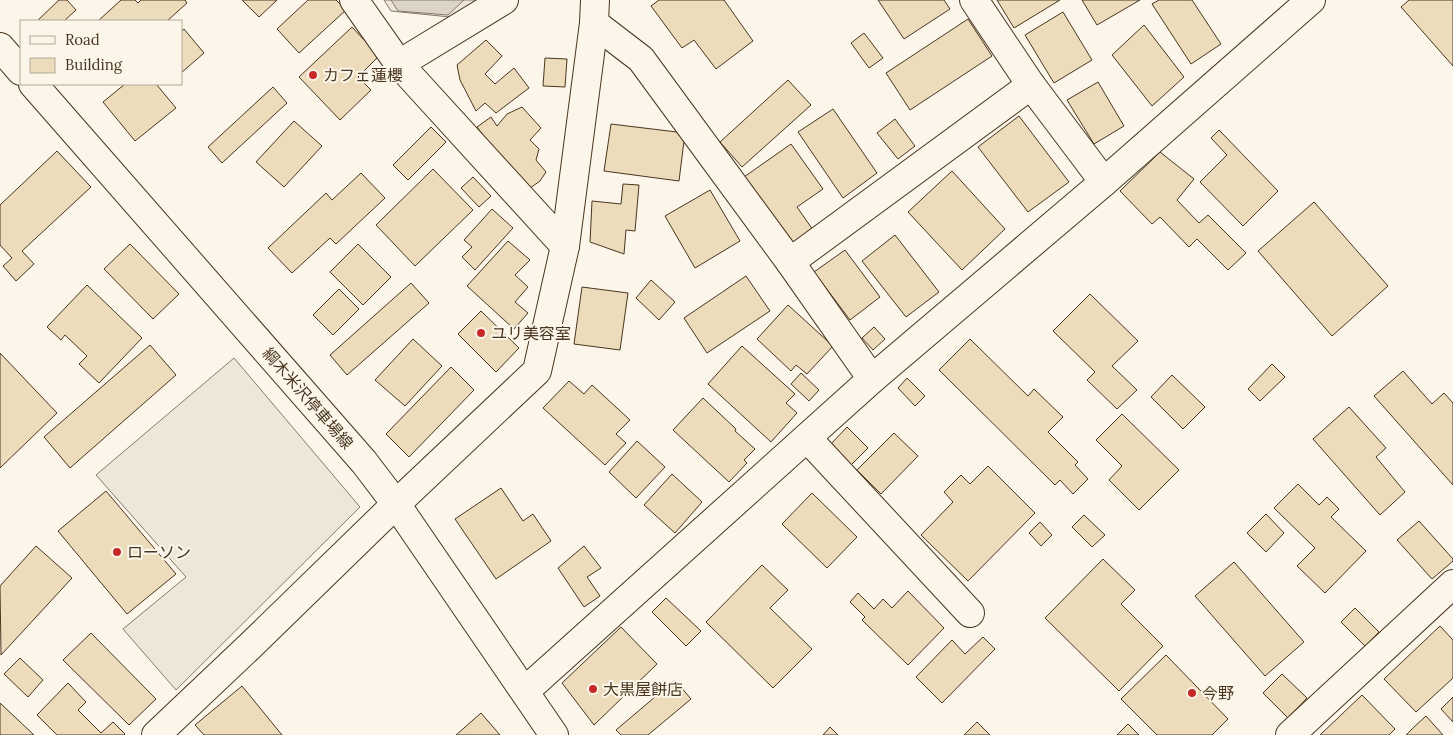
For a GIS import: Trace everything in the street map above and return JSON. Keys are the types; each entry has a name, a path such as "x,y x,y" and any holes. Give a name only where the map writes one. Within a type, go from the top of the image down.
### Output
{"street":[{"path":"354,0 399,64 565,246"},
{"path":"399,64 504,0"},
{"path":"974,0 1031,85 1104,182"},
{"path":"525,691 872,379 1104,182 1311,0"},
{"path":"595,11 641,59 790,262 872,379"},
{"path":"156,735 537,371 565,246 595,11"},
{"path":"0,46 20,70"},
{"name":"綱木米沢停車場線","path":"34,85 364,462 396,504 554,735"},
{"path":"790,262 1031,85"},
{"path":"807,438 970,613"},
{"path":"1290,735 1453,584"}],"shaded area":[{"path":"384,0 477,0 450,17 391,11"},
{"path":"391,0 464,0 448,15 398,11"},
{"path":"234,358 360,507 176,690 123,629 186,577 96,475"}],"building":[{"path":"59,0 67,0 76,10 65,20 38,20"},
{"path":"121,0 135,0 138,3 141,0 185,0 187,3 168,20 99,20"},
{"path":"242,0 277,0 259,17"},
{"path":"308,0 336,0 346,10 299,53 277,29"},
{"path":"659,0 724,0 753,41 716,69 694,40 682,48 651,6"},
{"path":"878,0 944,0 950,9 904,39"},
{"path":"997,0 1060,0 1014,28"},
{"path":"1082,0 1140,0 1097,25"},
{"path":"1159,0 1192,0 1221,44 1191,64 1152,4"},
{"path":"1409,0 1453,0 1453,66 1401,7"},
{"path":"1063,12 1092,60 1054,83 1025,35"},
{"path":"968,19 992,56 910,110 886,73"},
{"path":"1144,25 1184,77 1152,106 1112,55"},
{"path":"352,27 379,56 358,77 371,90 340,120 299,77"},
{"path":"184,29 204,53 182,72 182,31"},
{"path":"864,33 883,58 869,68 851,43"},
{"path":"486,40 502,56 485,74 495,84 514,68 529,88 496,113 485,103 476,111 460,80 457,65"},
{"path":"545,58 567,59 565,87 543,86"},
{"path":"788,80 811,105 742,167 720,142"},
{"path":"1098,82 1124,126 1094,144 1067,100"},
{"path":"124,85 157,85 176,108 135,141 103,102"},
{"path":"273,87 287,103 222,163 208,147"},
{"path":"522,107 541,128 530,140 539,149 536,160 546,172 540,181 526,191 477,127 491,117 497,126 507,114"},
{"path":"833,109 877,173 843,198 798,132"},
{"path":"1019,116 1069,182 1028,212 978,147"},
{"path":"895,119 915,146 898,159 877,133"},
{"path":"294,121 322,146 284,187 256,162"},
{"path":"611,124 685,133 679,181 604,171"},
{"path":"431,127 446,142 408,180 393,165"},
{"path":"1219,130 1278,191 1243,226 1200,182 1227,155 1211,138"},
{"path":"791,144 823,189 797,207 813,230 792,245 744,177"},
{"path":"57,151 91,187 22,251 34,264 16,281 3,266 12,258 0,245 0,205"},
{"path":"1160,152 1194,179 1177,200 1199,223 1208,215 1246,253 1228,270 1197,239 1189,247 1160,217 1152,224 1120,191"},
{"path":"433,169 473,210 415,266 376,225"},
{"path":"952,171 1005,229 962,270 908,212"},
{"path":"361,173 385,198 336,244 330,238 292,273 268,248 326,193 332,200"},
{"path":"473,177 491,196 479,207 461,188"},
{"path":"623,184 639,185 635,231 626,230 624,254 590,242 592,201 621,204"},
{"path":"710,190 740,241 695,268 665,216"},
{"path":"1314,202 1388,286 1332,336 1258,251"},
{"path":"492,209 513,228 475,270 462,257 472,247 464,240"},
{"path":"895,235 939,292 906,317 862,261"},
{"path":"508,241 530,260 515,275 528,287 515,302 528,313 514,329 467,286"},
{"path":"130,244 179,294 153,319 104,269"},
{"path":"358,244 391,277 363,305 330,272"},
{"path":"845,250 880,297 850,320 814,272"},
{"path":"746,276 770,311 707,353 684,318"},
{"path":"651,280 675,302 659,320 636,298"},
{"path":"411,283 429,303 347,375 330,355"},
{"path":"87,285 142,338 99,383 79,364 87,356 65,335 61,340 47,327"},
{"path":"582,287 628,293 620,350 574,344"},
{"path":"339,289 359,309 333,335 313,315"},
{"path":"1090,294 1138,341 1112,366 1137,390 1117,409 1087,380 1095,372 1053,331"},
{"path":"788,305 833,346 807,374 796,365 791,371 757,339"},
{"path":"481,311 519,348 496,372 458,334"},
{"path":"874,327 885,339 873,350 862,338"},
{"path":"413,339 442,366 405,406 375,380"},
{"path":"970,339 1028,396 1034,389 1063,417 1048,432 1078,462 1075,465 1088,479 1073,494 1060,480 1055,485 939,370"},
{"path":"150,345 176,375 70,468 44,437"},
{"path":"742,346 795,394 786,403 797,413 771,442 708,384"},
{"path":"0,353 57,413 0,468"},
{"path":"1272,364 1285,377 1260,401 1248,389"},
{"path":"451,367 474,390 409,457 386,434"},
{"path":"1403,371 1432,404 1444,393 1453,403 1453,485 1374,396"},
{"path":"801,373 819,390 809,401 791,384"},
{"path":"1172,375 1205,407 1183,429 1151,397"},
{"path":"907,378 925,396 915,406 898,388"},
{"path":"569,381 584,394 592,385 630,420 616,434 626,443 605,465 543,408"},
{"path":"703,398 755,449 744,460 747,463 729,482 673,430"},
{"path":"1349,407 1386,448 1376,457 1405,492 1380,515 1313,439"},
{"path":"1122,414 1179,470 1139,510 1109,480 1122,466 1096,440"},
{"path":"847,427 868,448 849,467 828,447"},
{"path":"894,433 918,456 881,494 857,470"},
{"path":"637,441 665,467 636,498 609,472"},
{"path":"988,466 1035,513 968,581 921,535 953,502 944,492 961,475 970,484"},
{"path":"672,474 702,502 675,533 644,505"},
{"path":"1298,484 1319,505 1327,497 1339,509 1331,517 1366,551 1325,593 1297,566 1315,548 1274,508"},
{"path":"501,488 523,521 533,514 551,541 496,579 455,519"},
{"name":"ローソン","path":"106,491 176,574 127,614 58,531"},
{"path":"812,493 857,537 827,568 782,524"},
{"path":"1266,514 1284,533 1266,552 1247,533"},
{"path":"1084,515 1105,535 1092,547 1072,527"},
{"path":"1419,521 1453,559 1432,579 1397,540"},
{"path":"1040,522 1052,535 1041,546 1029,533"},
{"path":"36,546 72,578 1,655 0,586"},
{"path":"584,546 601,568 587,577 600,596 584,607 558,568"},
{"path":"1103,559 1135,590 1121,604 1163,646 1119,691 1045,618"},
{"path":"1234,562 1304,642 1265,676 1195,596"},
{"path":"762,565 788,590 770,608 812,649 773,688 706,622"},
{"path":"908,591 944,628 908,665 862,620 865,617 850,602 858,593 874,609 883,599 892,608"},
{"path":"666,598 701,631 686,646 652,612"},
{"path":"1355,608 1379,632 1365,646 1341,622"},
{"path":"1440,626 1453,640 1453,678 1416,712 1384,679"},
{"path":"621,627 657,664 594,725 562,683"},
{"path":"91,633 156,699 129,725 63,660"},
{"path":"983,637 995,649 942,703 916,677 952,640 965,654"},
{"path":"1166,655 1228,719 1212,735 1157,735 1121,699"},
{"path":"20,658 43,680 28,697 4,674"},
{"path":"1282,674 1307,698 1288,718 1263,693"},
{"path":"675,680 691,699 648,735 621,735 616,730"},
{"path":"68,683 86,702 78,710 101,733 113,722 125,734 57,735 37,715"},
{"path":"242,686 282,735 204,735 195,725"},
{"path":"1362,695 1395,729 1389,735 1320,735"},
{"path":"1453,697 1453,722 1441,709"},
{"path":"0,703 34,735 0,735"},
{"path":"481,713 500,735 456,735"},
{"path":"1426,716 1443,735 1406,735 1414,727"},
{"path":"977,722 990,735 964,735"},
{"path":"1128,724 1139,735 1117,735"},
{"path":"830,727 838,735 823,735"}],"place":[{"name":"カフェ蓮櫻","path":"313,75"},
{"name":"ユリ美容室","path":"481,333"},
{"name":"ローソン","path":"117,552"},
{"name":"大黒屋餅店","path":"593,689"},
{"name":"今野","path":"1192,693"}]}
